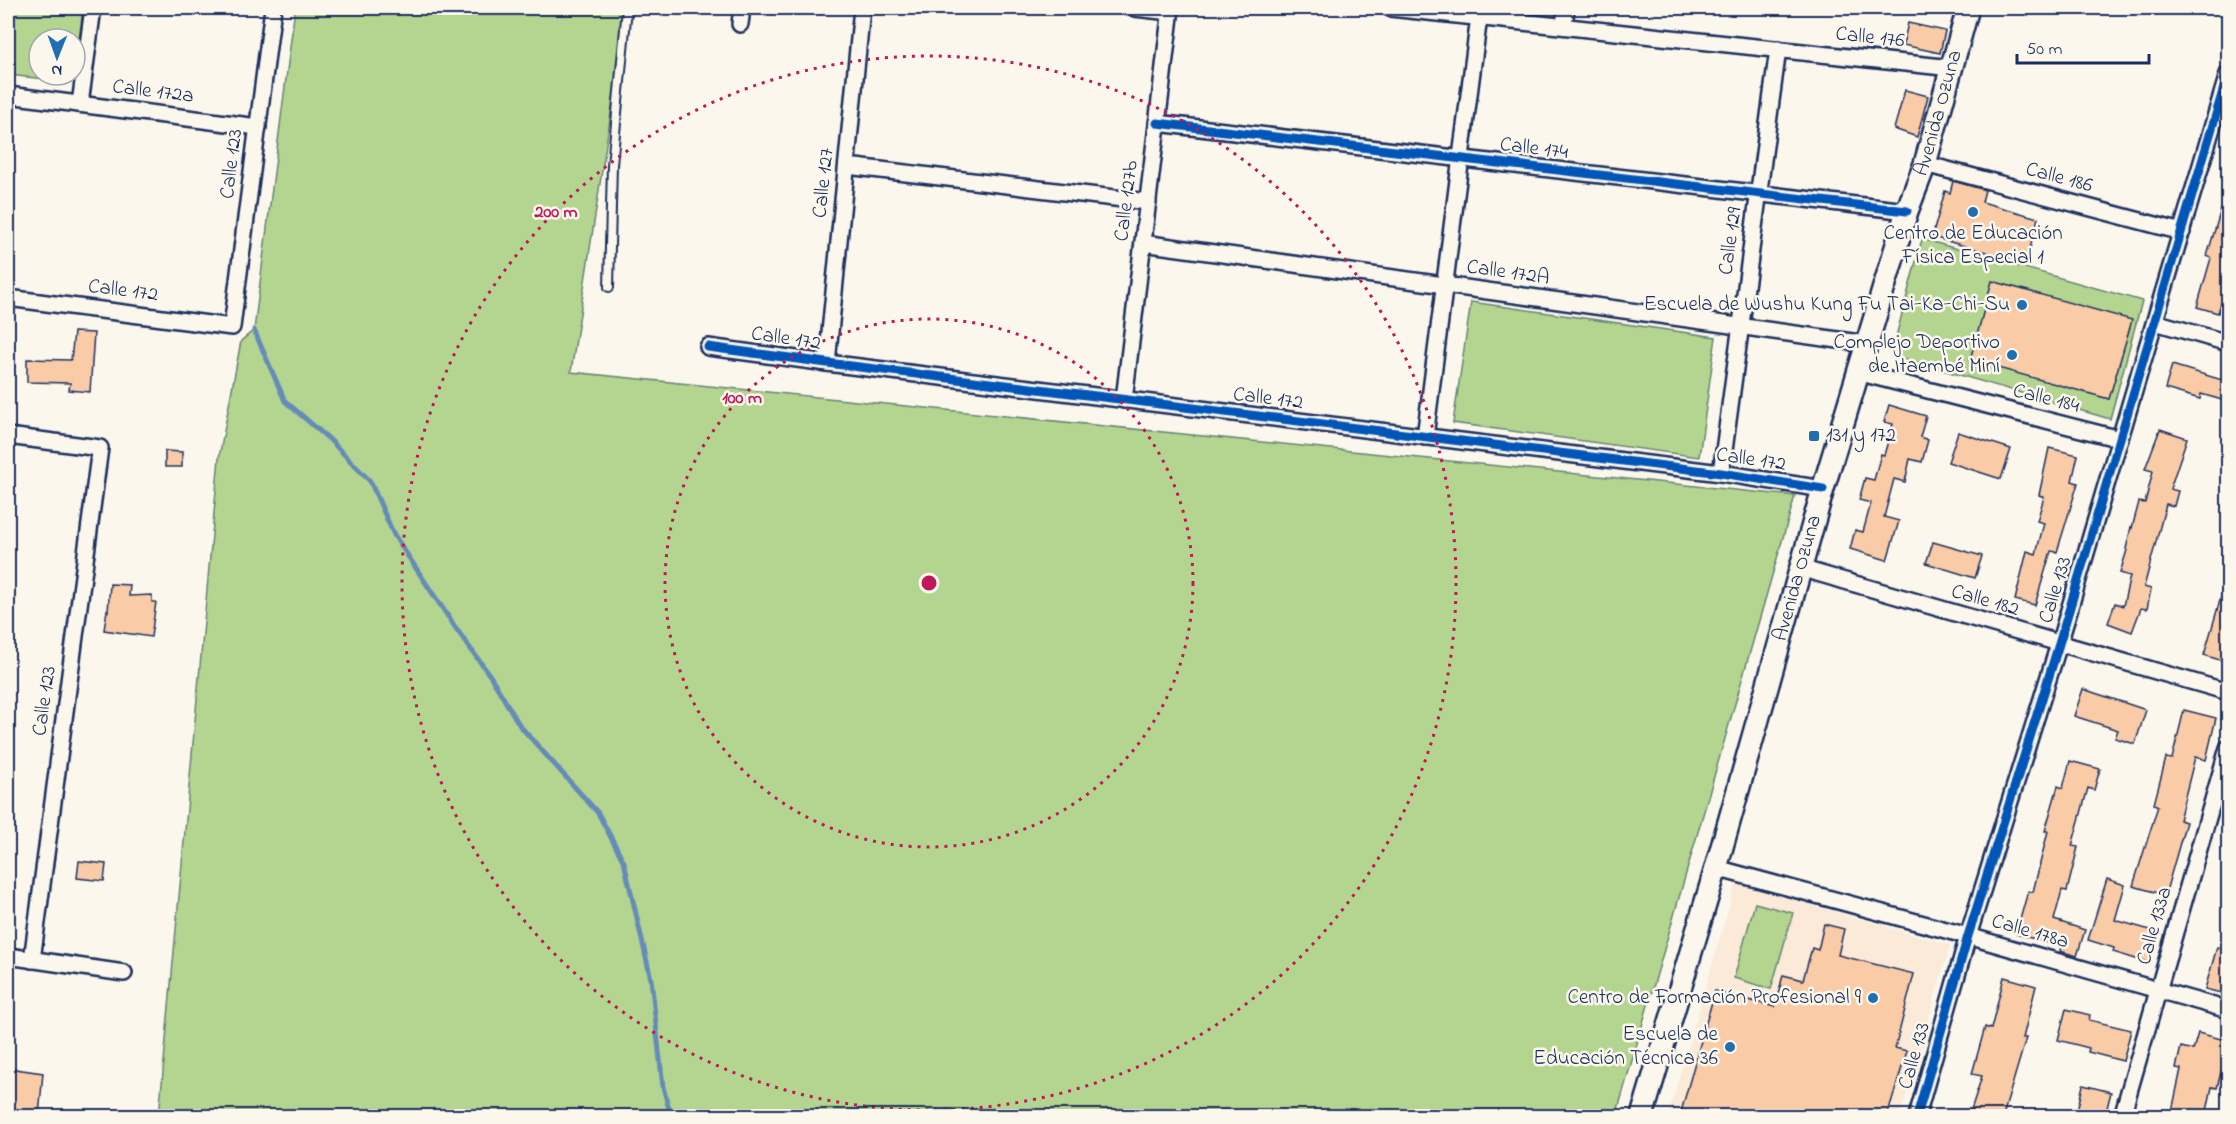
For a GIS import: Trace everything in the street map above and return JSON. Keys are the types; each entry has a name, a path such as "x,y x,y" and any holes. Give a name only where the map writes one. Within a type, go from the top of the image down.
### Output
{"main road":[{"name":"Avenida Ozuna","path":"1642,1116 1716,868 1857,372 1925,164 1968,8"}],"street":[{"path":"80,104 93,8"},
{"name":"Calle 123","path":"232,327 273,8"},
{"path":"740,24 742,8"},
{"name":"Calle 127","path":"827,363 862,8"},
{"path":"1135,8 1171,10"},
{"name":"Calle 176","path":"1390,8 1952,68"},
{"path":"1564,26 1566,8"},
{"name":"Calle 127b","path":"1124,400 1171,10"},
{"path":"1425,437 1479,17"},
{"name":"Calle 129","path":"1721,473 1778,50"},
{"name":"Calle 133","path":"1917,1116 1968,936 2059,644 2229,74"},
{"name":"Calle 172a","path":"8,95 258,127"},
{"name":"Calle 174","path":"1157,123 1908,211"},
{"name":"Calle 186","path":"1925,164 2182,232"},
{"path":"847,166 1148,202"},
{"name":"Calle 172A","path":"1143,243 1867,344"},
{"name":"Calle 172","path":"8,298 232,327"},
{"path":"2155,322 2229,343"},
{"name":"Calle 172","path":"708,347 1721,473 1823,489"},
{"name":"Calle 184","path":"1857,372 2120,439"},
{"name":"Calle 123","path":"8,436 100,448 32,960"},
{"name":"Calle 182","path":"1800,568 2229,692"},
{"name":"Calle 133a","path":"2122,1116 2229,748"},
{"name":"Calle 178a","path":"1716,868 2229,1010"},
{"path":"8,956 124,973"}],"lane":[{"path":"609,287 612,165 627,8"}],"shaded area":[{"path":"1736,883 1950,945 1900,1116 1668,1116"}],"green space":[{"path":"8,8 83,8 81,27 27,27 27,77 8,75"},
{"path":"295,8 627,8 571,372 1795,496 1616,1116 159,1116 219,458 241,341 254,330"},
{"path":"1922,239 2142,301 2110,419 1891,355"},
{"path":"1471,302 1716,337 1699,457 1453,423"},
{"path":"1755,903 1793,913 1771,989 1734,978"}],"building":[{"path":"1908,23 1945,31 1940,53 1903,45"},
{"path":"1905,90 1928,96 1917,137 1894,129"},
{"path":"1953,181 1985,190 1982,202 2038,218 2026,263 1932,237 1945,191 1950,193"},
{"path":"2225,196 2229,197 2229,294 2224,293 2218,313 2197,307 2211,258 2207,256"},
{"path":"1992,281 2132,320 2109,399 1970,360"},
{"path":"74,332 94,333 90,392 69,390 70,383 27,382 27,359 71,360"},
{"path":"2172,365 2229,382 2229,402 2201,394 2200,399 2165,389"},
{"path":"1889,405 1926,416 1920,437 1928,440 1922,462 1910,459 1905,482 1894,479 1884,517 1899,521 1887,560 1850,549 1855,530 1863,532 1871,503 1859,500 1865,478 1874,480 1893,424 1884,422"},
{"path":"2160,429 2187,438 2170,489 2178,491 2174,506 2166,504 2144,587 2151,589 2147,609 2141,608 2132,632 2108,623 2115,603 2123,606 2130,576 2120,573 2139,502 2145,503 2153,471 2145,469"},
{"path":"1958,432 2011,449 2001,479 1948,462"},
{"path":"2049,448 2078,455 2072,481 2078,483 2057,552 2051,551 2035,605 2015,600 2027,551 2036,554 2044,523 2037,521 2044,497 2039,495"},
{"path":"165,451 182,452 182,467 165,467"},
{"path":"1933,542 1982,556 1975,578 1926,563"},
{"path":"2225,583 2229,583 2229,663 2204,655"},
{"path":"110,584 130,585 129,596 152,595 152,602 156,602 151,637 104,630"},
{"path":"2083,689 2146,710 2135,744 2115,738 2118,730 2074,716"},
{"path":"2184,710 2216,718 2206,760 2195,757 2179,820 2186,822 2165,895 2133,886 2158,806 2154,804 2166,758 2172,759"},
{"path":"2070,761 2100,769 2094,790 2088,788 2072,846 2078,847 2067,891 2062,890 2054,920 2085,930 2077,956 2060,951 2061,946 2016,934 2028,891 2033,892 2048,831 2045,831 2058,786 2063,788"},
{"path":"79,861 106,864 104,881 77,878"},
{"path":"2107,879 2125,885 2115,920 2157,932 2149,963 2113,952 2114,948 2088,940"},
{"path":"1824,924 1844,929 1838,955 1914,974 1895,1048 1907,1051 1887,1116 1697,1116 1681,1112 1715,991 1775,1007 1783,975 1803,980 1812,948 1818,950"},
{"path":"2217,947 2229,951 2229,995 2205,989"},
{"path":"2004,977 2036,986 2023,1038 2026,1038 2003,1116 1969,1116 1982,1076 1972,1074 1985,1027 1991,1029"},
{"path":"2066,1009 2090,1015 2089,1020 2131,1030 2123,1061 2088,1052 2089,1048 2058,1040"},
{"path":"2198,1033 2229,1041 2217,1088 2212,1087 2206,1116 2171,1116 2181,1069 2176,1068 2181,1047 2193,1050"},
{"path":"8,1068 43,1073 39,1115 8,1111"},
{"path":"2083,1085 2111,1092 2105,1116 2076,1116"}],"waterway":[{"path":"254,330 285,401 330,440 370,481 394,535 491,677 520,726 598,813 624,862 651,979 663,1087 671,1116"}],"cycle path":[{"path":"1917,1116 1968,936 2059,644 2228,74"},
{"path":"1157,123 1907,211"},
{"path":"708,347 1721,473 1823,489"}],"place":[{"name":"Centro de Educación Física Especial 1","path":"1973,212"},
{"name":"Escuela de Wushu Kung Fu Tai-Ka-Chi-Su","path":"2022,305"},
{"name":"Complejo Deportivo de Itaembé Miní","path":"2012,355"},
{"name":"131 y 172","path":"1814,436"},
{"name":"Centro de Formación Profesional 9","path":"1873,998"},
{"name":"Escuela de Educación Técnica 36","path":"1730,1047"}]}
